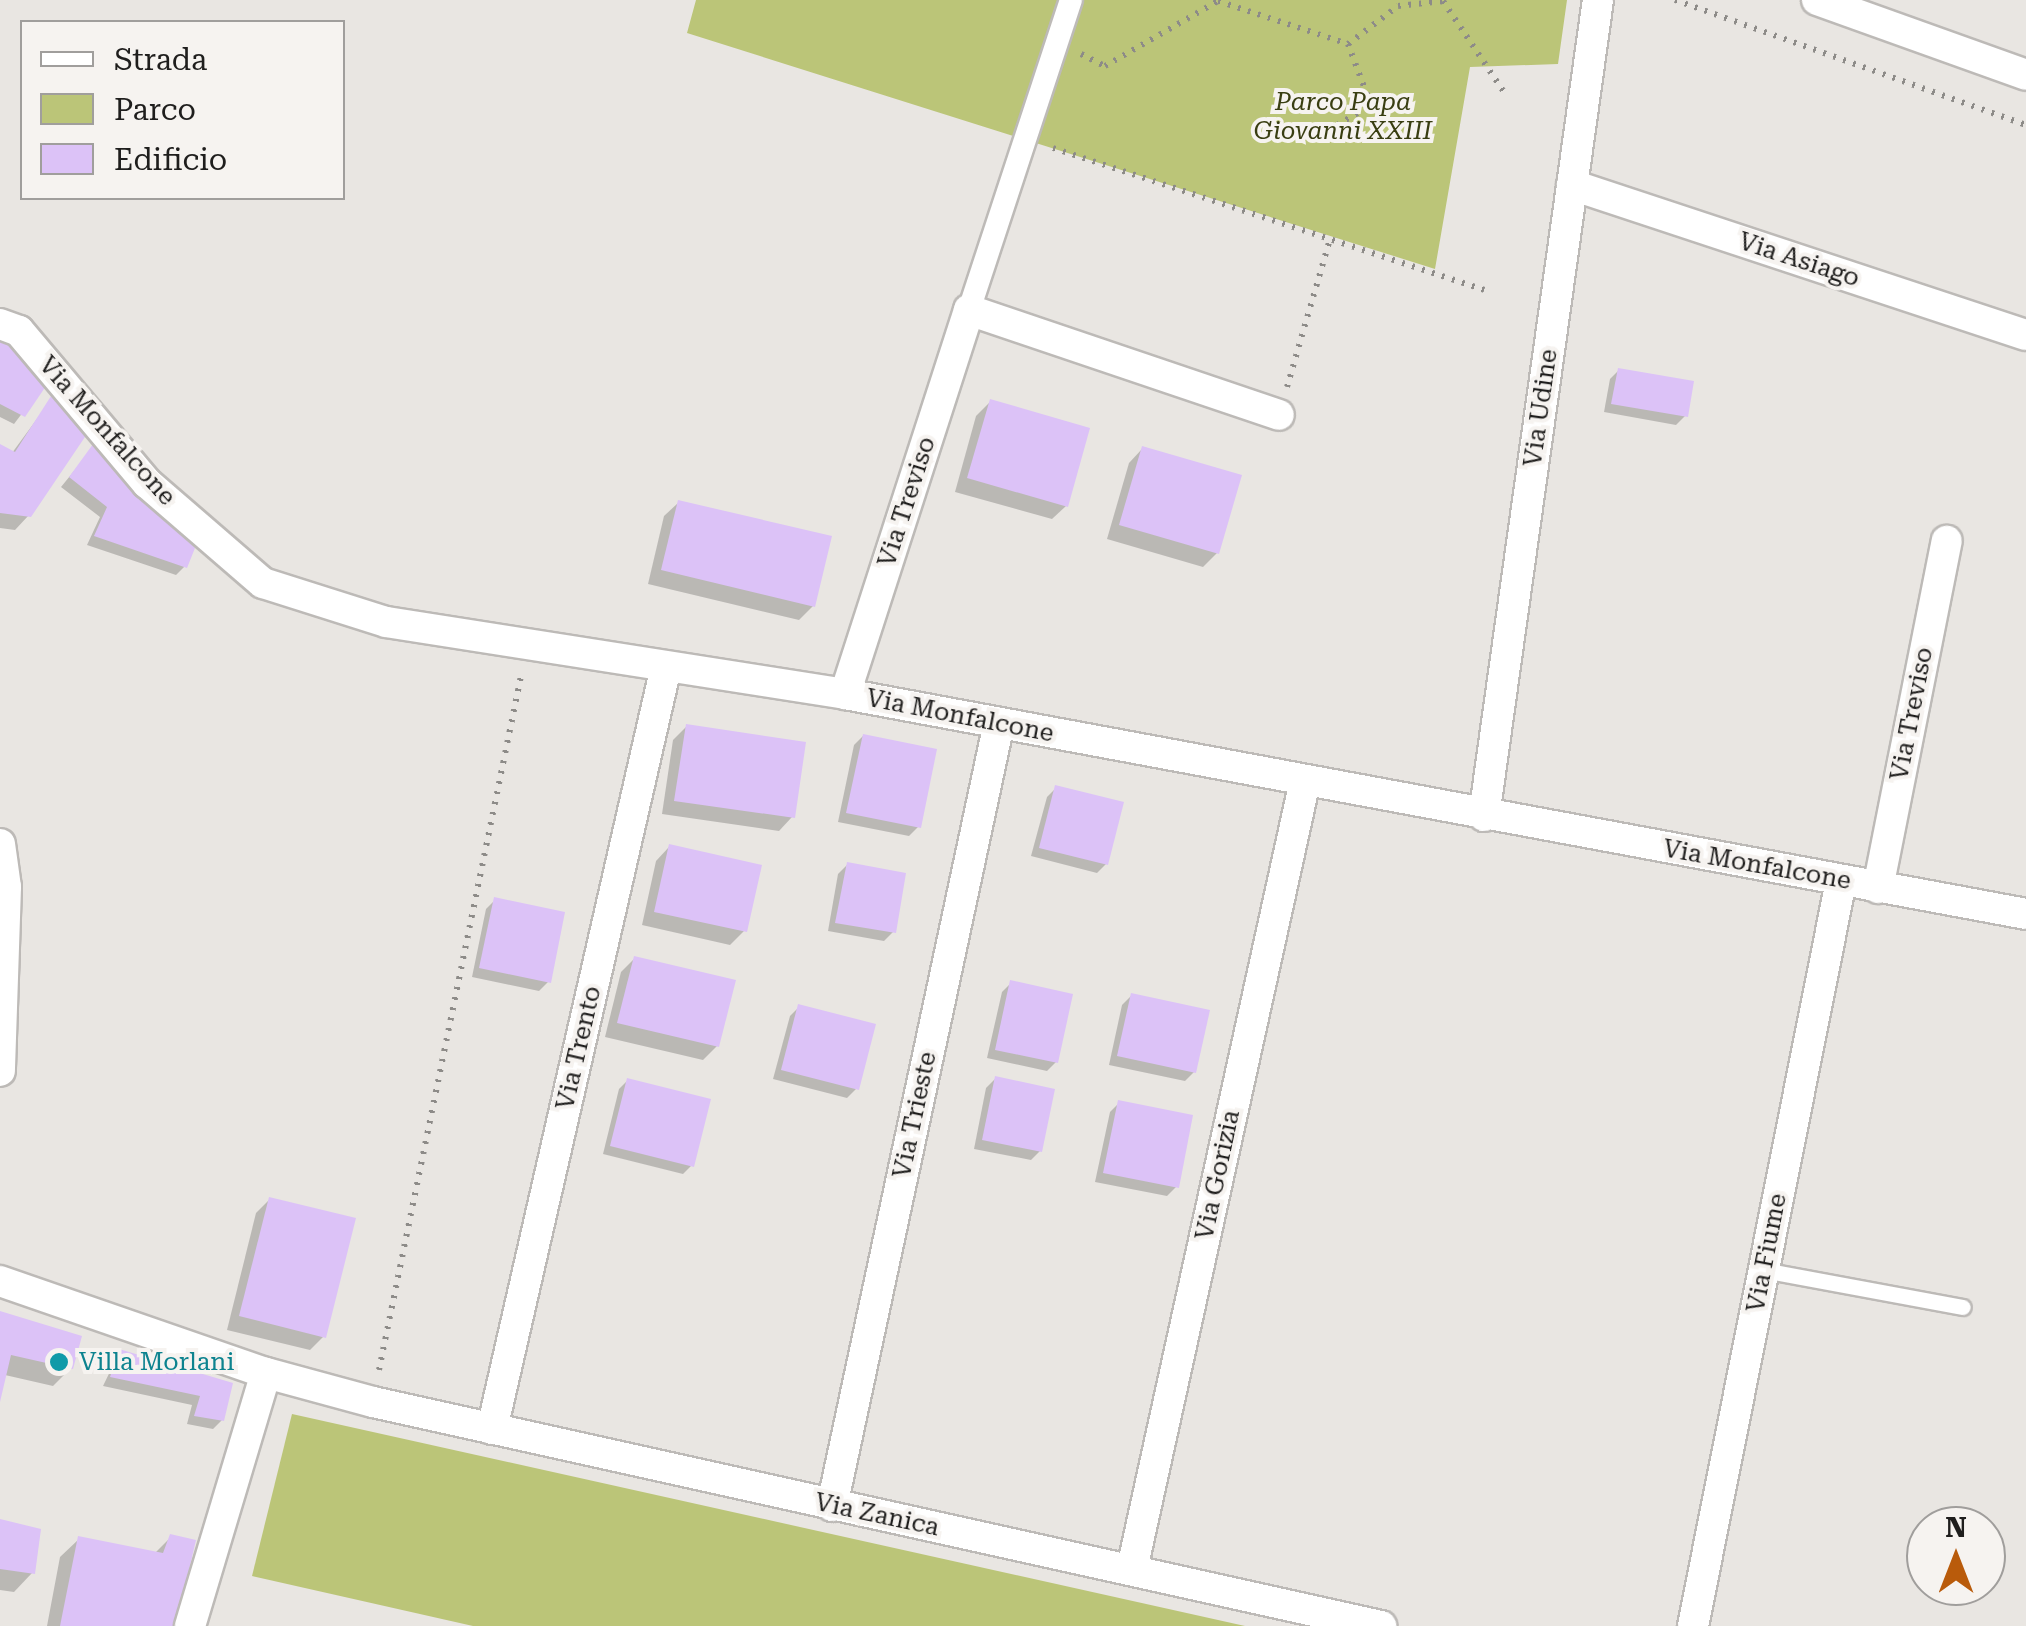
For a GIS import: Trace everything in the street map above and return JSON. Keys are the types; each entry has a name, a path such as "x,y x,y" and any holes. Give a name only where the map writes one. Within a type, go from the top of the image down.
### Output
{"street":[{"name":"Via Treviso","path":"845,694 1070,0"},
{"name":"Via Udine","path":"1484,816 1598,0"},
{"path":"1817,0 1901,14 2026,75"},
{"name":"Via Asiago","path":"1572,185 2026,335"},
{"path":"969,310 1279,414"},
{"name":"Via Monfalcone","path":"0,324 20,331 148,483 263,583 386,622 529,641 845,694 2026,914"},
{"name":"Via Treviso","path":"1878,888 1947,541"},
{"name":"Via Trento","path":"492,1429 666,667"},
{"name":"Via Trieste","path":"832,1506 999,723"},
{"name":"Via Gorizia","path":"1132,1568 1304,782"},
{"path":"0,844 6,887 0,1071"},
{"name":"Via Fiume","path":"1694,1626 1841,880"},
{"name":"Via Zanica","path":"0,1281 266,1373 372,1402 1381,1626"},
{"path":"190,1626 266,1373"}],"lane":[{"path":"1763,1270 1963,1306"}],"path":[{"path":"1675,0 2026,125"},
{"path":"1057,43 1105,66 1218,1 1348,44"},
{"path":"1348,44 1398,6 1443,1 1506,96"},
{"path":"1336,125 1372,105 1348,44"},
{"path":"1026,139 1484,290"},
{"path":"1279,414 1330,239"},
{"path":"372,1402 529,641"}],"green space":[{"name":"Parco Papa Giovanni XXIII","path":"696,0 1567,0 1558,64 1470,67 1435,269 687,33"},
{"path":"292,1414 1245,1626 473,1626 252,1576"}],"building":[{"path":"0,336 48,383 25,417 0,404"},
{"path":"1618,368 1694,381 1688,417 1611,404"},
{"path":"53,393 89,431 31,517 0,513 0,444 15,452"},
{"path":"990,399 1090,428 1068,507 967,478"},
{"path":"96,440 195,548 187,568 94,536 107,507 69,477"},
{"path":"1142,446 1242,475 1219,554 1119,525"},
{"path":"678,500 832,536 815,607 661,570"},
{"path":"686,724 806,742 795,818 674,801"},
{"path":"863,734 937,749 921,828 846,813"},
{"path":"1055,785 1124,802 1108,865 1039,848"},
{"path":"669,844 762,865 747,932 654,912"},
{"path":"847,862 906,873 896,933 835,923"},
{"path":"494,897 565,912 551,983 479,968"},
{"path":"634,956 736,980 719,1047 617,1023"},
{"path":"1010,980 1073,994 1058,1063 995,1050"},
{"path":"1131,993 1210,1010 1196,1073 1117,1056"},
{"path":"798,1004 876,1024 859,1090 781,1070"},
{"path":"995,1076 1055,1089 1042,1152 982,1140"},
{"path":"627,1078 711,1099 694,1167 610,1146"},
{"path":"1118,1100 1193,1115 1179,1188 1103,1173"},
{"path":"269,1197 356,1218 326,1338 239,1316"},
{"name":"Villa Morlani","path":"0,1311 82,1336 73,1369 11,1355 0,1402"},
{"path":"119,1349 233,1383 224,1421 194,1416 200,1396 110,1377"},
{"path":"0,1519 41,1529 35,1574 0,1569"},
{"path":"170,1534 196,1540 176,1626 60,1626 78,1536 163,1553"}],"place":[{"name":"Villa Morlani","path":"59,1362"}]}
